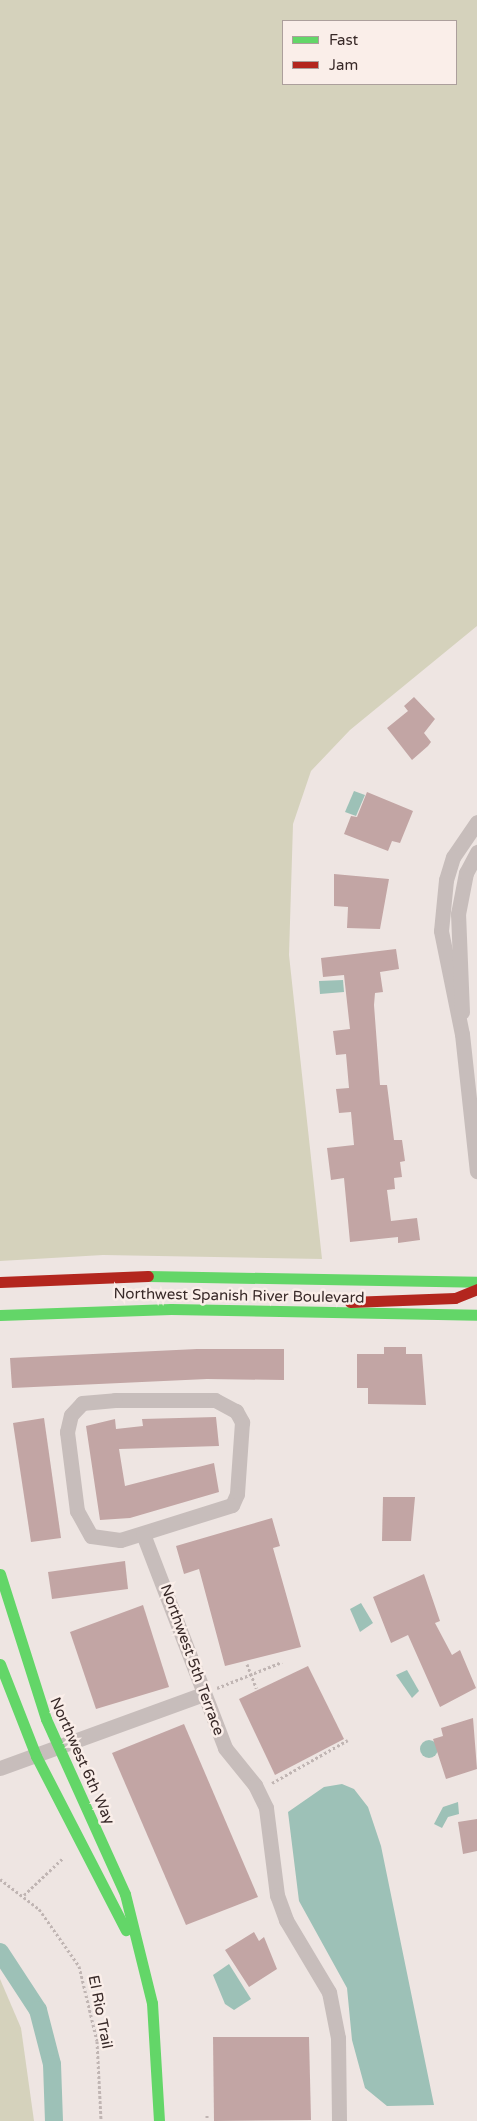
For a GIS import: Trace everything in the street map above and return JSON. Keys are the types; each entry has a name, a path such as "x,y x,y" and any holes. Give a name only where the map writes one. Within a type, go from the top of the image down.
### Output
{"main road":[{"name":"Northwest Spanish River Boulevard","path":"0,1282 159,1276 477,1282"},
{"path":"300,1311 378,1298 455,1298 477,1289"},
{"name":"Northwest Spanish River Boulevard","path":"0,1316 109,1310 300,1311 477,1315"},
{"name":"Northwest 6th Way","path":"0,1574 17,1640 58,1748 125,1894 141,1959 156,2036 159,2121"},
{"name":"Northwest 6th Way","path":"0,1664 36,1756 141,1959"}],"street":[{"path":"462,1034 443,945 442,906 453,857 477,822"},
{"path":"477,852 466,873 458,914 462,1034 477,1172"},
{"path":"115,1400 215,1400 226,1404 242,1422 237,1494 232,1505 143,1534 103,1539 82,1526 67,1432 71,1415 82,1403 115,1400"},
{"name":"Northwest 5th Terrace","path":"143,1534 210,1691 225,1748 255,1785 266,1808 278,1895 286,1920 329,1992 338,2038 339,2121"},
{"path":"0,1768 210,1691"}],"path":[{"path":"210,1691 282,1662"},
{"path":"247,1664 256,1688"},
{"path":"271,1784 348,1740"},
{"path":"24,1895 63,1858"},
{"name":"El Rio Trail","path":"0,1879 24,1895 61,1936 79,1966 97,2041 101,2121"},
{"path":"207,2115 207,2121"}],"shaded area":[{"path":"0,0 477,0 477,626 350,730 311,771 293,824 289,955 322,1259 103,1255 0,1261"},
{"path":"0,1979 21,2028 34,2121 0,2121"}],"water":[{"path":"354,791 365,795 356,816 345,812"},
{"path":"343,980 344,992 320,994 319,981"},
{"path":"361,1603 373,1623 360,1632 350,1609"},
{"path":"407,1670 419,1691 412,1698 396,1675"},
{"path":"425,1740 433,1740 438,1745 436,1756 425,1758 420,1753 420,1745"},
{"path":"342,1784 354,1789 368,1807 381,1846 434,2105 387,2106 365,2088 352,2040 347,1988 299,1901 288,1812 324,1787"},
{"path":"458,1802 459,1814 448,1817 442,1828 434,1824 443,1807"},
{"path":"229,1964 251,1999 234,2010 225,2004 213,1975"}],"building":[{"path":"414,697 435,719 424,733 431,742 412,760 387,728 408,711 404,706"},
{"path":"367,792 413,811 400,843 392,841 388,851 344,834 351,816 357,817"},
{"path":"334,874 389,879 380,929 347,928 348,907 334,906"},
{"path":"396,949 399,969 380,972 383,992 375,993 374,1005 380,1085 387,1085 394,1140 402,1140 405,1161 400,1162 402,1177 394,1178 395,1189 387,1190 391,1221 417,1218 420,1240 398,1243 398,1237 350,1242 344,1178 331,1180 327,1148 354,1145 351,1112 339,1113 336,1089 349,1088 346,1054 336,1055 333,1031 350,1029 344,975 323,977 321,958"},
{"path":"384,1347 406,1347 406,1354 422,1354 426,1405 368,1404 368,1388 357,1388 357,1354 384,1354"},
{"path":"197,1349 284,1349 284,1380 207,1379 12,1388 10,1358"},
{"path":"216,1417 219,1446 119,1449 125,1486 214,1463 219,1492 130,1518 100,1520 86,1426 115,1419 116,1429 143,1426 142,1419"},
{"path":"44,1418 61,1538 31,1542 13,1423"},
{"path":"383,1497 415,1497 411,1541 382,1541"},
{"path":"272,1518 280,1546 273,1548 301,1647 225,1666 199,1569 184,1574 176,1546"},
{"path":"125,1561 128,1589 52,1599 48,1572"},
{"path":"424,1574 440,1621 435,1623 452,1655 460,1650 476,1688 440,1707 408,1635 391,1643 373,1597"},
{"path":"143,1605 169,1687 96,1709 70,1632"},
{"path":"308,1666 344,1739 275,1775 239,1699"},
{"path":"473,1718 477,1769 446,1779 433,1739 443,1736 441,1728"},
{"path":"184,1724 258,1897 186,1925 112,1753"},
{"path":"477,1819 477,1851 463,1854 458,1822"},
{"path":"254,1932 259,1941 264,1937 277,1969 249,1987 225,1950"},
{"path":"213,2037 309,2037 311,2120 214,2121"}],"waterway":[{"path":"0,1952 38,2010 52,2064 54,2121"}],"traffic: fast":[{"path":"148,1276 477,1282"},
{"path":"0,1315 171,1309 477,1315"},
{"path":"0,1574 46,1719 125,1894 152,2003 159,2121"},
{"path":"0,1664 36,1756 126,1930"}],"traffic: jam":[{"path":"0,1282 148,1276"},
{"path":"350,1302 455,1298 477,1289"}]}
